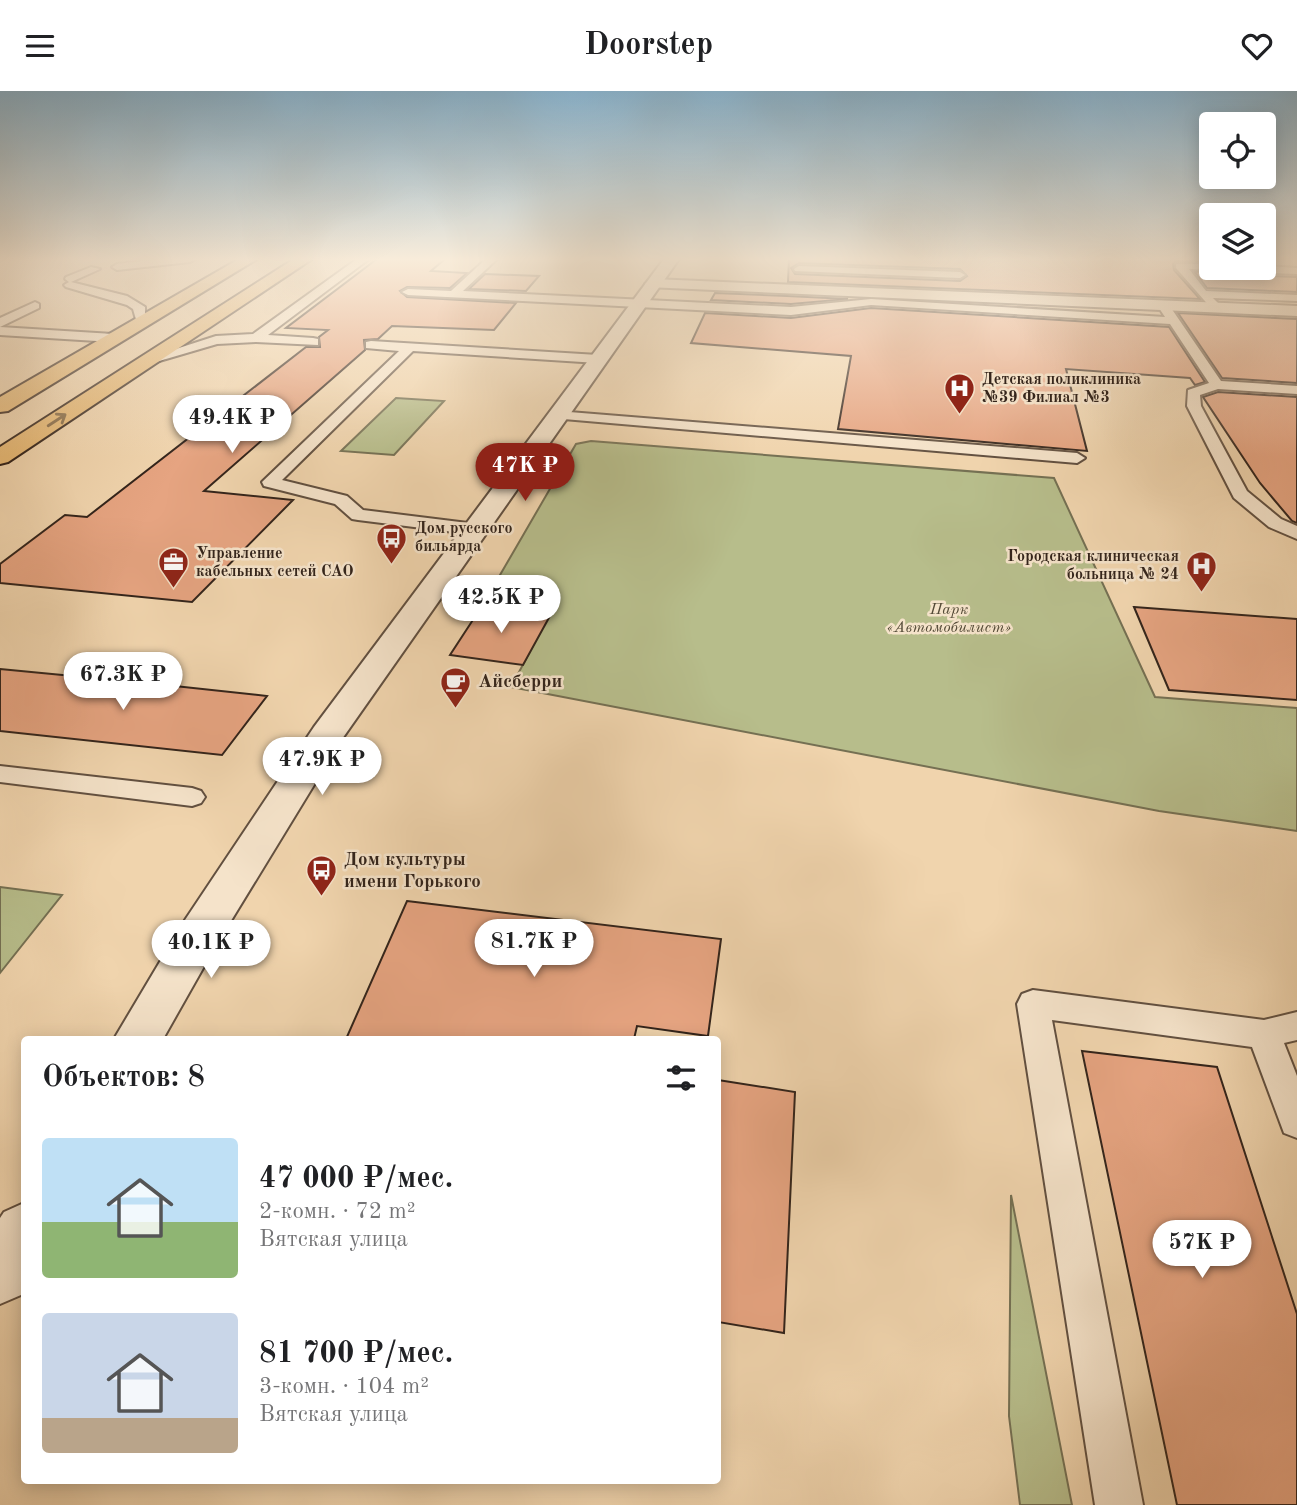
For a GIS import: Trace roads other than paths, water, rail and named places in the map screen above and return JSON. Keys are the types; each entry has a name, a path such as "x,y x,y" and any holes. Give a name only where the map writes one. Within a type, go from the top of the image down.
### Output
{"main road":[{"path":"0,405 133,325"},
{"path":"0,457 203,325"}],"street":[{"path":"140,1036 199,935 327,735 624,325"},
{"path":"0,447 34,435"},
{"path":"0,1274 21,1237"}],"lane":[{"path":"256,338 274,325"},
{"path":"1178,325 1217,385"},
{"path":"0,331 113,338"},
{"path":"149,360 216,340 256,338 313,342"},
{"path":"371,345 598,359"},
{"path":"409,348 270,482 341,500 358,515 478,529"},
{"path":"1297,390 1217,385 1193,393 1194,406 1240,494 1275,523 1297,533"},
{"path":"557,415 1077,459"},
{"path":"0,774 192,797"},
{"path":"1119,1505 1033,1004 1281,1030 1297,1121"}],"place":[{"name":"Детская поликлиника №39 Филиал №3","path":"959,416"},
{"name":"Дом русского бильярда","path":"392,565"},
{"name":"Управление кабельных сетей САО","path":"173,590"},
{"name":"Городская клиническая больница № 24","path":"1202,593"},
{"name":"Айсберри","path":"455,709"},
{"name":"Дом культуры имени Горького","path":"321,898"}],"park label":[{"name":"Парк «Автомобилист»","path":"949,619"}]}
